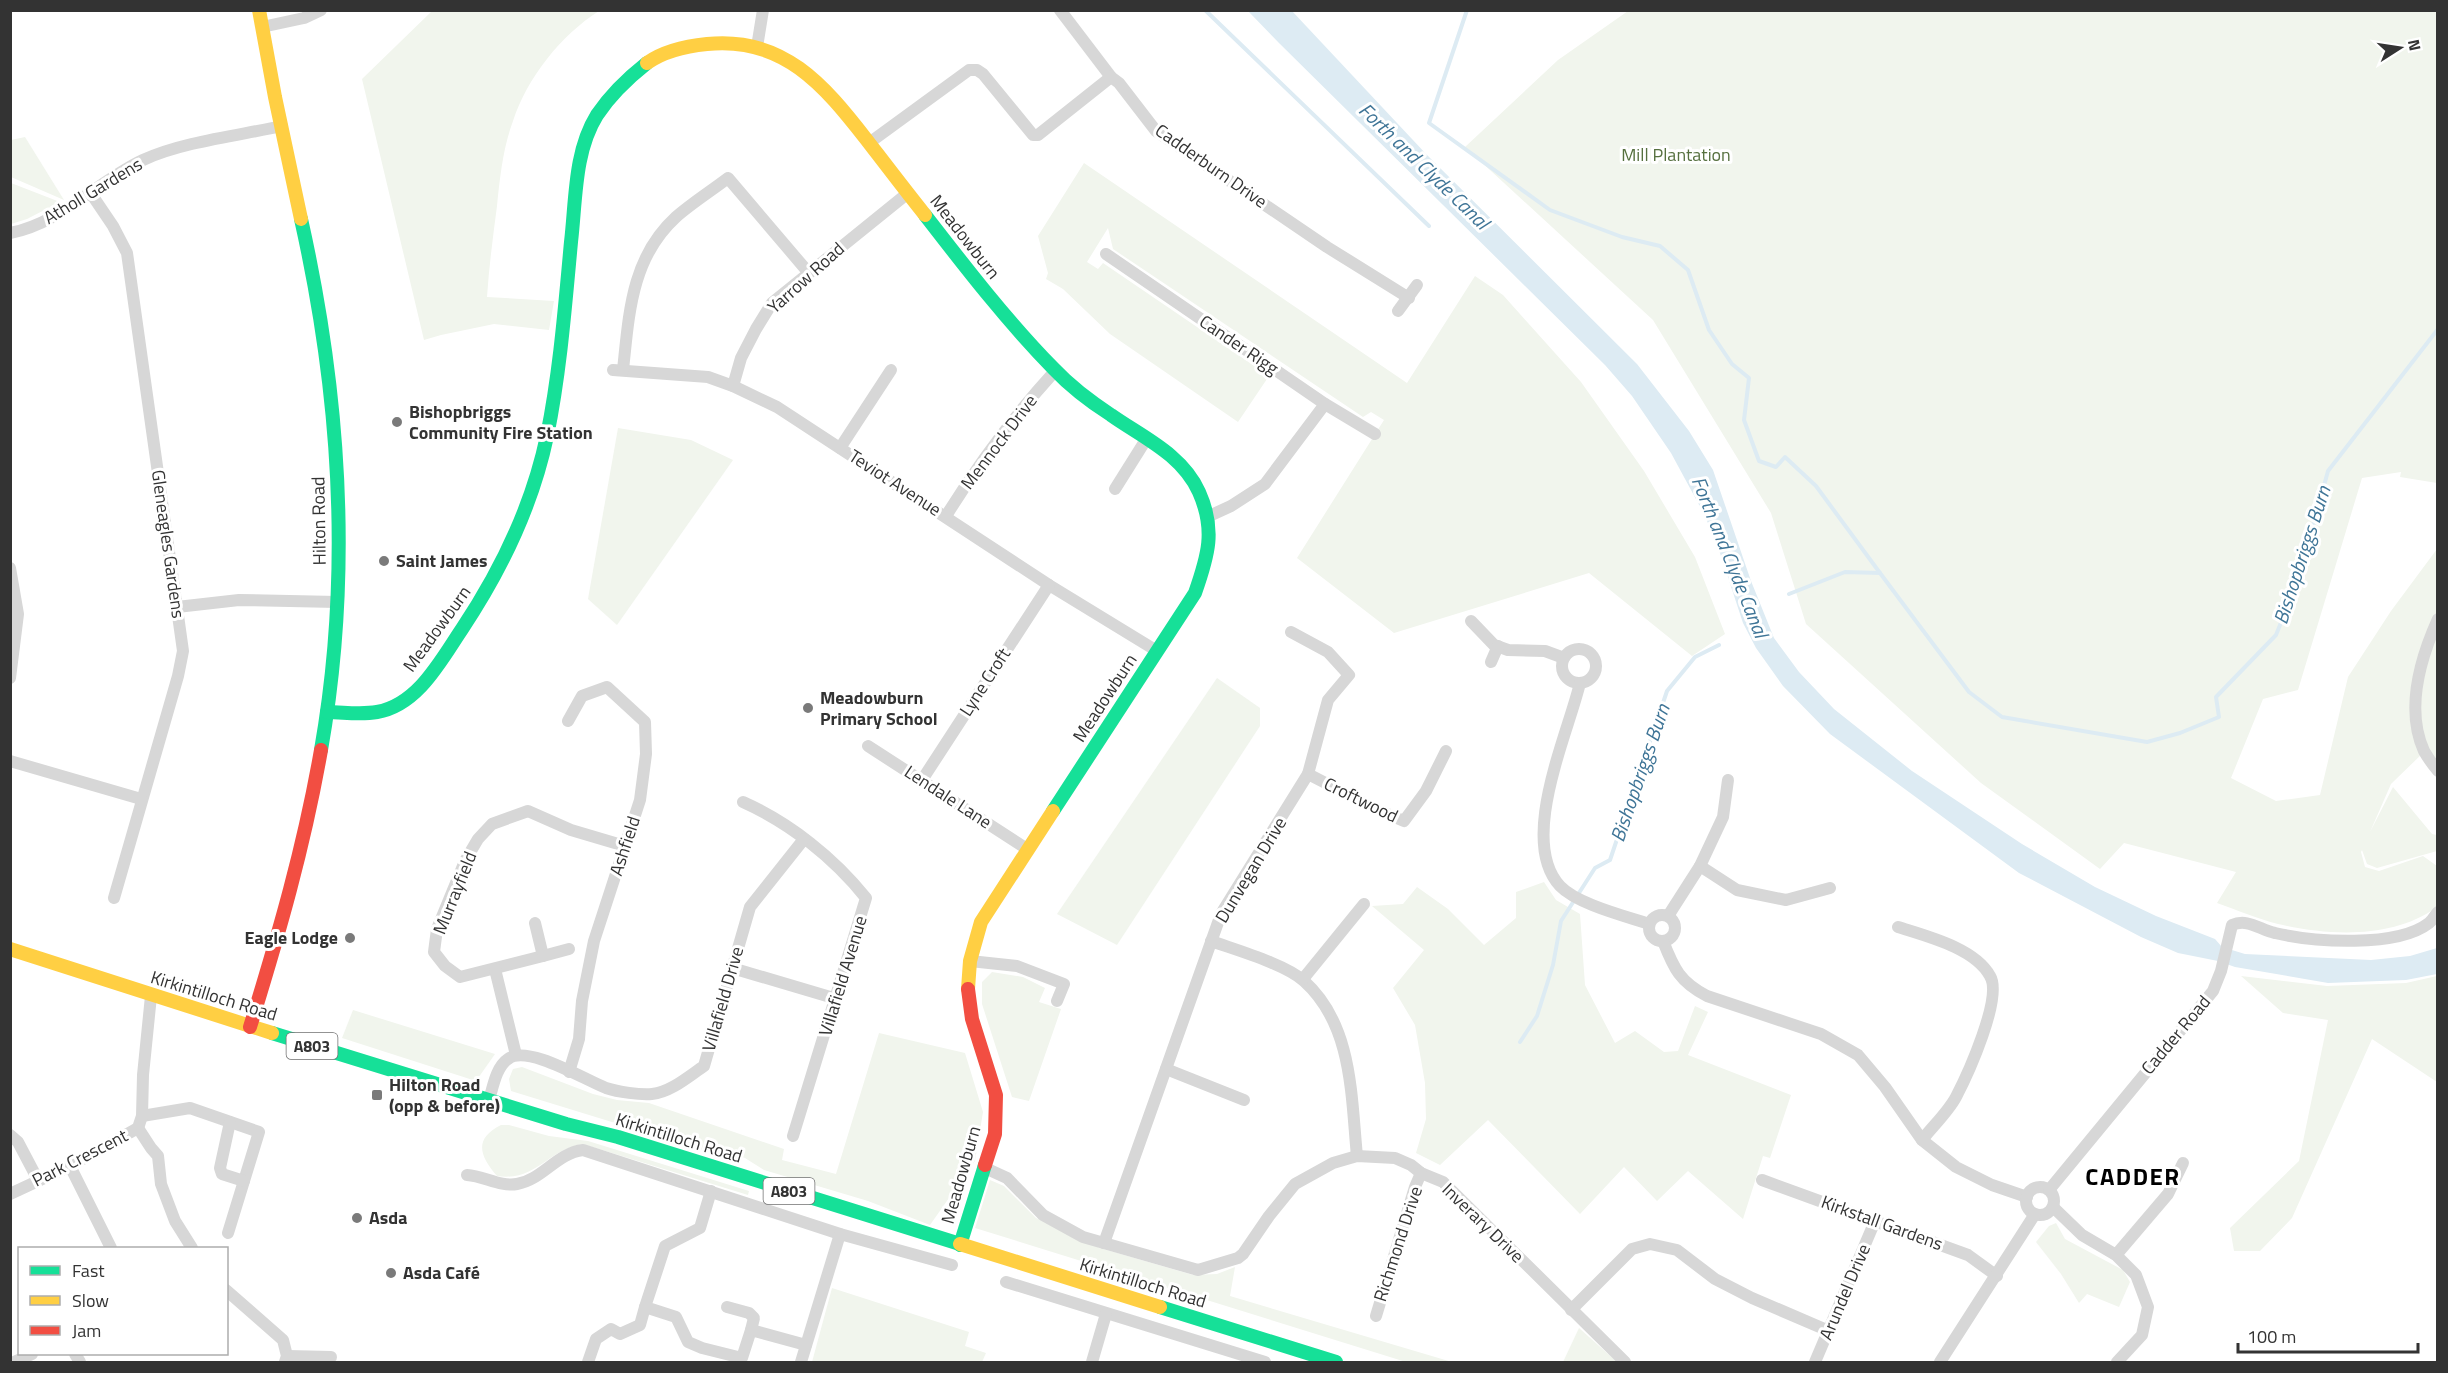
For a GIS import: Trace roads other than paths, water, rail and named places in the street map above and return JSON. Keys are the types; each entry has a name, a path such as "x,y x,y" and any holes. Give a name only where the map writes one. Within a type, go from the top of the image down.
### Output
{"street":[{"name":"Hilton Road","path":"250,1027 298,866 314,792 327,712 338,602 339,514 331,393 319,304 259,10"},
{"path":"262,27 304,18 321,10"},
{"path":"757,47 764,10"},
{"name":"Cadderburn Drive","path":"1060,10 1156,131 1327,247 1409,298"},
{"name":"Meadowburn","path":"327,712 383,711 406,700 437,666 478,606 501,566 526,510 552,417 559,369 580,157 589,128 604,102 636,69 649,60 694,44 725,42 757,47 784,57 816,79 869,142 987,295 1055,370 1109,414 1166,451 1185,469 1199,492 1207,517 1209,550 1201,582 981,922 970,961 968,993 972,1019 996,1095 995,1134 960,1245"},
{"path":"869,142 969,70 977,70 983,74 1029,133 1036,136 1111,77"},
{"name":"Atholl Gardens","path":"10,233 47,220 117,173 157,154 282,126"},
{"name":"Teviot Avenue","path":"808,272 728,178 675,218 655,241 639,269 618,370 708,377 777,407 1049,585 1157,651"},
{"name":"Gleneagles Gardens","path":"90,192 113,226 127,253 183,651 178,676 114,898"},
{"name":"Yarrow Road","path":"733,386 741,358 772,303 908,193"},
{"name":"Cander Rigg","path":"1106,254 1325,404 1375,434"},
{"path":"1398,312 1417,285"},
{"path":"840,448 891,370"},
{"name":"Mennock Drive","path":"946,516 981,461 1020,409 1055,370"},
{"path":"1207,517 1231,507 1266,484 1325,404"},
{"path":"1115,489 1147,438"},
{"path":"10,568 18,614 10,678"},
{"name":"Lyne Croft","path":"922,780 1049,585"},
{"path":"177,607 239,600 338,602"},
{"path":"2438,619 2427,642 2416,685 2415,721 2424,751 2438,771"},
{"path":"1471,621 1494,645 1508,650 1545,651 1564,658"},
{"name":"Dunvegan Drive","path":"1104,1243 1221,914 1308,774 1328,700 1349,675 1328,652 1291,632"},
{"path":"1491,662 1498,646"},
{"path":"1572,650 1589,652 1593,656 1596,668 1594,674 1580,683 1570,680 1564,673 1564,658 1572,650"},
{"path":"1580,683 1573,711 1559,745 1551,780 1544,824 1545,861 1560,886 1589,904 1649,924"},
{"name":"Ashfield","path":"568,721 582,696 606,687 645,722 646,754 640,800 594,941 582,1001 578,1046 569,1072"},
{"name":"Lendale Lane","path":"868,746 1027,849"},
{"name":"Croftwood","path":"1308,774 1404,821 1426,791 1446,752"},
{"path":"10,760 141,799"},
{"path":"1668,916 1700,866 1723,817 1728,780"},
{"name":"Villafield Avenue","path":"743,802 764,811 804,839 846,873 866,898 837,999 793,1136"},
{"name":"Murrayfield","path":"569,949 460,977 445,966 434,952 437,930 465,861 478,839 492,824 528,811 571,830 624,846"},
{"name":"Villafield Drive","path":"516,1055 529,1055 609,1089 652,1094 680,1082 704,1066 750,907 804,839"},
{"path":"1700,866 1737,890 1786,900 1830,888"},
{"path":"1303,979 1364,904"},
{"name":"Cadder Road","path":"2049,1190 2213,991 2221,971 2232,926 2237,923 2249,923 2274,933 2332,941 2379,939 2413,931 2430,922 2438,912"},
{"path":"1657,915 1668,916 1674,922 1675,931 1671,938 1663,941 1651,936 1649,924 1657,915"},
{"path":"535,923 543,956"},
{"path":"1898,927 1941,940 1972,957 1990,975 1995,991 1990,1014 1956,1099 1922,1140"},
{"path":"1211,941 1274,965 1303,979 1322,1001 1347,1054 1357,1156"},
{"path":"1663,941 1674,969 1690,987 1707,996 1821,1034 1858,1055 1885,1087 1922,1140 1956,1167 1992,1185 2026,1197"},
{"name":"Kirkintilloch Road","path":"10,949 250,1027 618,1137 1336,1362"},
{"path":"970,961 1017,966 1064,984 1057,1001"},
{"path":"732,968 837,999"},
{"path":"489,1100 500,1068 505,1060 516,1055 495,969"},
{"path":"151,996 142,1075 140,1122 151,1148 158,1156 162,1184 175,1221 191,1247"},
{"path":"1166,1069 1244,1100"},
{"name":"Park Crescent","path":"10,1194 70,1166 140,1122 190,1108 260,1132 244,1181"},
{"path":"228,1233 244,1181 222,1174 220,1168 230,1122"},
{"path":"10,1135 18,1142 38,1180"},
{"path":"467,1174 508,1185 521,1184 568,1154 583,1150 840,1234 952,1265"},
{"name":"Inverary Drive","path":"983,1167 1007,1178 1043,1215 1083,1237 1198,1270 1238,1258 1295,1184 1333,1163 1357,1156 1395,1158 1443,1182 1625,1362"},
{"path":"2116,1255 2168,1194 2183,1163"},
{"path":"70,1166 110,1247"},
{"name":"Richmond Drive","path":"1376,1316 1421,1173"},
{"name":"Kirkstall Gardens","path":"1762,1180 1968,1255 1997,1276"},
{"path":"2036,1187 2049,1190 2054,1198 2053,1207 2047,1213 2035,1214 2028,1209 2026,1197 2036,1187"},
{"path":"588,1362 596,1340 611,1329 620,1334 640,1325 665,1246 700,1228 711,1191"},
{"path":"2053,1207 2082,1235 2116,1255 2136,1275 2148,1307 2142,1335 2117,1362"},
{"path":"1941,1362 2035,1214"},
{"name":"Arundel Drive","path":"1815,1362 1875,1221"},
{"path":"801,1362 840,1234"},
{"path":"1571,1310 1632,1249 1650,1244 1677,1250 1715,1279 1752,1298 1829,1331"},
{"path":"1006,1282 1265,1362"},
{"path":"228,1292 283,1340 286,1359 331,1357"},
{"path":"645,1307 676,1317 688,1342 725,1355 742,1358 754,1318 749,1313 727,1307"},
{"path":"1092,1362 1106,1314"},
{"path":"751,1330 806,1345"},
{"path":"14,1362 28,1355"}],"water":[{"name":"Forth and Clyde Canal","path":"1248,11 1292,11 1427,155 1637,364 1689,431 1713,470 1751,581 1774,638 1799,672 1834,709 1912,771 2022,844 2095,887 2156,916 2215,939 2222,947 2245,954 2371,960 2410,956 2437,948 2437,974 2406,980 2328,983 2235,967 2178,953 2141,937 2019,873 1830,734 1783,686 1756,648 1743,623 1717,544 1704,514 1671,453 1632,396 1605,365"}],"waterway":[{"path":"1205,10 1429,226"},
{"path":"1467,10 1429,123 1550,210 1622,237 1660,246 1688,270 1709,330 1732,364 1749,378 1744,420 1759,461 1776,467 1785,457 1816,486 1880,573"},
{"name":"Bishopbriggs Burn","path":"1789,594 1845,572 1880,573 1969,692 2002,717 2147,742 2180,733 2219,717 2216,697 2276,635 2298,580 2328,471 2438,329"},
{"name":"Bishopbriggs Burn","path":"1520,1042 1537,1016 1553,965 1561,921 1595,868 1610,860 1667,691 1695,657 1719,645"}],"place":[{"name":"Bishopbriggs Community Fire Station","path":"397,422"},
{"name":"Saint James","path":"384,561"},
{"name":"Meadowburn Primary School","path":"808,708"},
{"name":"Eagle Lodge","path":"350,938"},
{"name":"Hilton Road (opp & before)","path":"377,1095"},
{"name":"Asda","path":"357,1218"},
{"name":"Asda Café","path":"391,1273"}],"district":[{"name":"CADDER","path":"2133,1177"}],"park label":[{"name":"Mill Plantation","path":"1676,155"}]}
